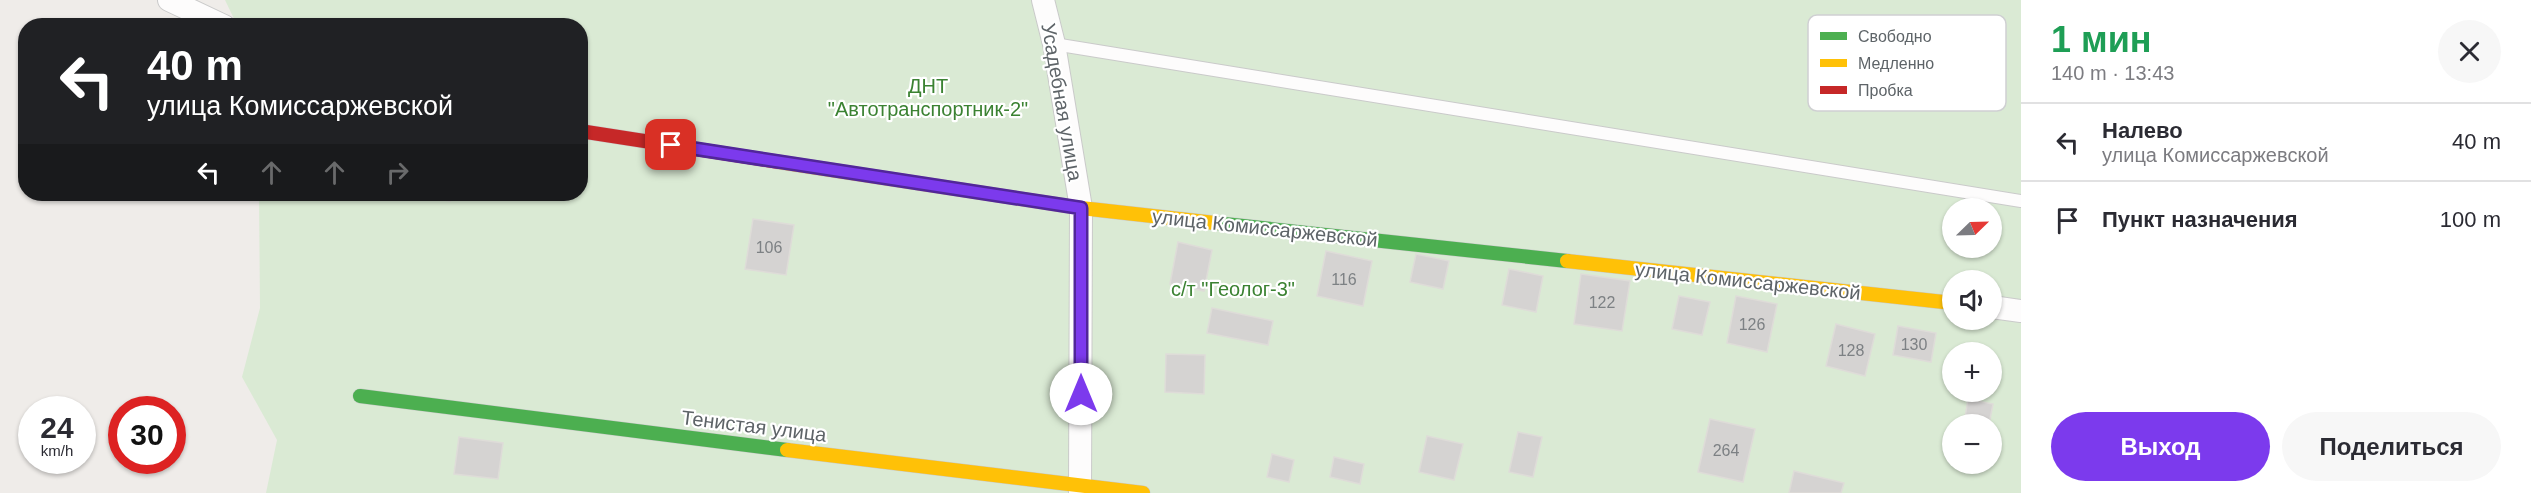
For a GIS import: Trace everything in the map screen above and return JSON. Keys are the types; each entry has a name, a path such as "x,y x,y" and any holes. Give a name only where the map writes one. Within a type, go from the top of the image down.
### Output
{"street":[{"path":"169,0 207,18"},
{"name":"Усадебная улица","path":"1043,0 1054,44 1081,208 1080,490"},
{"name":"улица Комиссаржевской","path":"588,132 1081,208 1942,302"},
{"path":"2002,308 2021,311"},
{"name":"Тенистая улица","path":"360,396 1080,490 1143,493"}],"lane":[{"path":"1054,44 2021,201"}],"green space":[{"name":"с/т \"Геолог-3\"","path":"225,0 2021,0 2021,493 266,493 277,440 242,377 260,308 259,201 588,201 588,18 234,18"}],"building":[{"path":"753,219 794,225 786,275 745,269"},
{"path":"1178,242 1212,250 1204,291 1170,284"},
{"path":"1326,251 1372,261 1363,306 1317,296"},
{"path":"1416,254 1449,261 1443,289 1410,282"},
{"path":"1509,269 1543,276 1536,312 1502,305"},
{"path":"1581,274 1630,281 1622,331 1574,324"},
{"path":"1679,296 1710,302 1702,335 1672,329"},
{"path":"1736,296 1777,304 1767,352 1727,343"},
{"path":"1212,308 1273,321 1268,345 1207,333"},
{"path":"1836,324 1875,334 1865,376 1826,366"},
{"path":"1898,326 1936,333 1931,362 1893,355"},
{"path":"1166,354 1205,355 1204,394 1165,392"},
{"path":"1968,402 1993,404 1991,414 1966,414"},
{"path":"1710,419 1755,429 1743,482 1698,472"},
{"path":"1518,432 1542,437 1533,477 1509,472"},
{"path":"1427,436 1463,444 1454,480 1419,472"},
{"path":"459,437 503,443 498,479 454,474"},
{"path":"1272,454 1294,460 1289,482 1267,477"},
{"path":"1334,457 1364,464 1360,484 1330,477"},
{"path":"1794,471 1844,483 1841,493 1789,493"}],"traffic: fast":[{"path":"1215,223 1567,261"},
{"path":"360,396 787,450"}],"traffic: slow":[{"path":"779,162 1081,208 1215,223"},
{"path":"1567,261 1942,302"},
{"path":"787,450 1143,493"}],"traffic: jam":[{"path":"588,132 779,162"}],"route":[{"path":"671,145 1081,208 1081,394"}],"park label":[{"name":"ДНТ \"Автотранспортник-2\"","path":"928,98"}]}
